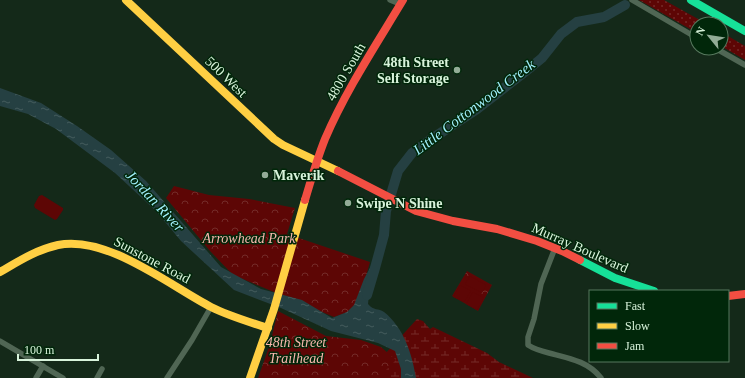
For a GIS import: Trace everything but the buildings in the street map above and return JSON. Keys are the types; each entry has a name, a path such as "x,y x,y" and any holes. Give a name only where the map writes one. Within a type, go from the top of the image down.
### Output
{"main road":[{"name":"500 West","path":"126,0 274,139 317,160"},
{"path":"691,0 745,31"},
{"name":"4800 South","path":"250,378 274,309 317,160 325,139 343,103 401,2"},
{"name":"Murray Boulevard","path":"317,160 416,211 497,229 537,241 555,248 615,278 651,290"},
{"name":"Sunstone Road","path":"0,272 22,257 40,250 57,245 85,244 116,253 211,307 268,328"},
{"path":"729,296 745,294"}],"street":[{"path":"390,0 401,2"},
{"path":"632,0 689,33"},
{"path":"729,56 745,65"},
{"path":"555,248 541,284 534,319 528,337 528,345 537,350 582,362 594,370 601,378"},
{"path":"167,378 192,340 211,307"},
{"path":"0,341 63,378"},
{"path":"36,378 43,366"},
{"path":"97,378 102,369"}],"green space":[{"path":"639,0 664,0 693,16 689,16 689,28"},
{"path":"729,37 745,46 745,60 729,51"},
{"name":"Arrowhead Park","path":"174,186 209,195 249,199 295,208 287,234 370,262 360,298 351,311 334,317 233,275 210,251 166,198"},
{"path":"42,195 63,208 57,219 55,220 35,208 34,205 39,196"},
{"path":"467,271 492,285 478,311 452,296"},
{"path":"470,276 486,285 482,293 465,284"},
{"path":"460,285 471,291 464,302 453,297"},
{"path":"473,292 484,298 477,310 466,304"},
{"name":"48th Street Trailhead","path":"278,311 326,336 361,340 381,347 396,360 378,378 258,378 270,344"},
{"path":"417,319 423,321 430,329 433,327 487,353 499,362 533,378 363,378"}],"water":[{"name":"Jordan River","path":"0,88 41,103 111,150 146,181 221,267 261,289 302,300 332,318 347,312 354,305 364,279 372,264 368,304 372,308 384,312 397,326 406,342 416,378 401,378 401,369 395,351 378,343 331,331 281,308 234,290 181,241 156,211 115,173 56,129 28,114 0,106"}],"waterway":[{"name":"Little Cottonwood Creek","path":"367,295 384,235 386,211 398,171 412,153 477,109 531,67 542,58 561,34 577,22 604,17 625,5"}],"traffic: fast":[{"path":"691,0 745,31"},
{"path":"580,260 615,278 651,290"}],"traffic: slow":[{"path":"126,0 274,139 283,145 338,171"},
{"path":"250,378 274,309 305,200"},
{"path":"0,272 21,260 50,247 77,244 97,247 117,254 137,264 211,307 239,319 268,328"}],"traffic: jam":[{"path":"305,200 319,154 333,121 362,68 403,0"},
{"path":"338,171 416,211 453,221 497,229 537,241 580,260"},
{"path":"729,296 745,294"}],"place":[{"name":"48th Street Self Storage","path":"457,70"},
{"name":"Maverik","path":"265,175"},
{"name":"Swipe N Shine","path":"348,203"}]}
